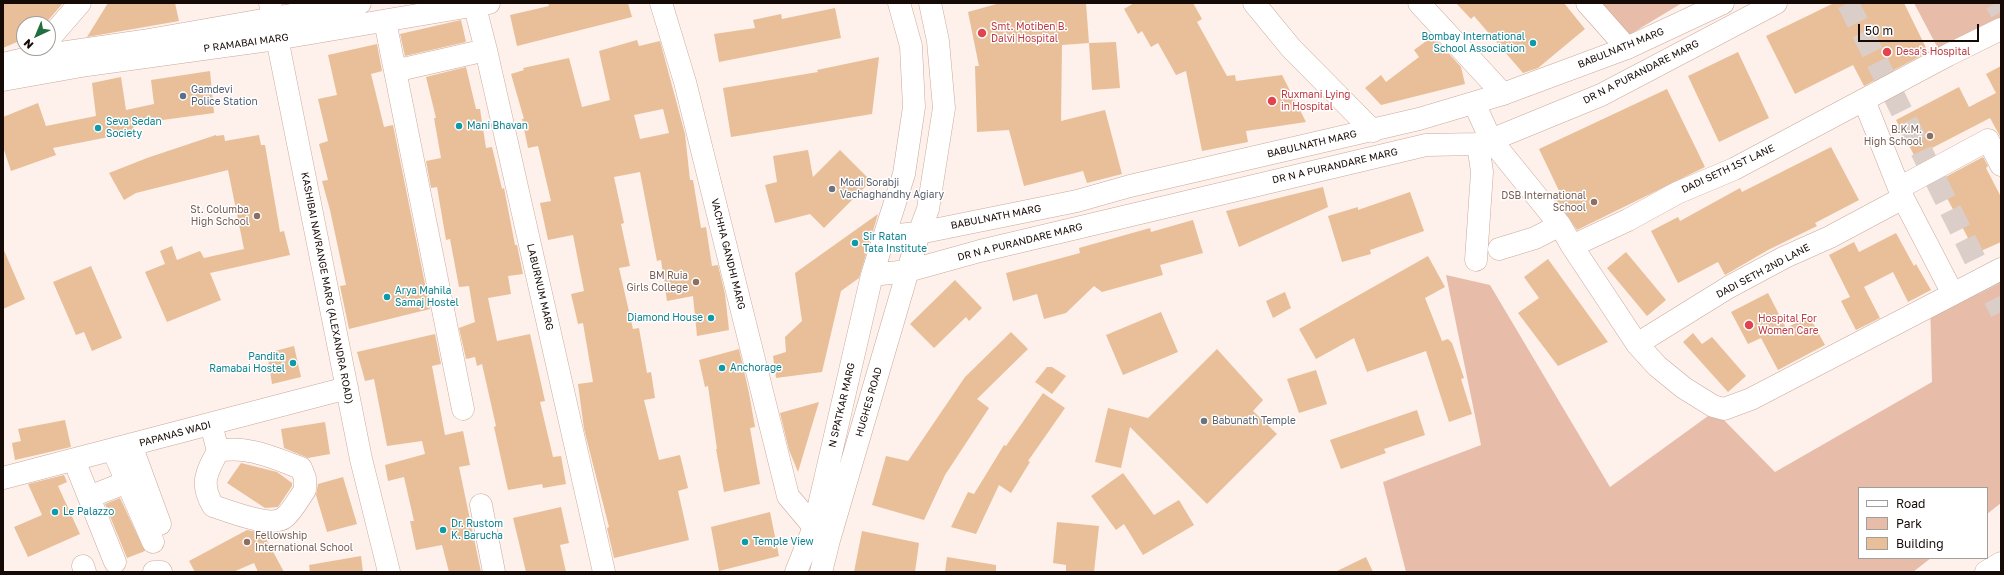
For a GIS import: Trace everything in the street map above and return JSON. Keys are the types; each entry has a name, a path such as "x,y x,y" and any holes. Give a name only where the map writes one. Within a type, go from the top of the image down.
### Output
{"street":[{"path":"56,31 80,3"},
{"name":"P RAMABAI MARG","path":"13,79 87,65 273,20 360,3"},
{"name":"VACHHA GANDHI MARG","path":"660,3 684,82 788,496 814,527"},
{"name":"N SPATKAR MARG","path":"796,572 814,527 872,275 886,236 904,174 914,107 911,46 899,3"},
{"path":"920,232 928,209 944,108 938,41 930,3"},
{"path":"1254,3 1295,52 1373,131"},
{"path":"1419,3 1503,94"},
{"path":"1587,3 1627,48"},
{"name":"BABULNATH MARG","path":"886,236 920,232 1077,201 1153,180 1373,131 1474,103 1503,94 1627,48 1723,3"},
{"name":"DR N A PURANDARE MARG","path":"872,275 908,271 980,251 1426,145 1485,142 1601,95 1776,3"},
{"name":"P RAMABAI MARG","path":"273,20 385,21 479,4"},
{"name":"LABURNUM MARG","path":"479,4 486,50 604,572"},
{"name":"KASHIBAI NAVRANGE MARG (ALEXANDRA ROAD)","path":"273,20 361,459 388,572"},
{"path":"385,21 463,409"},
{"name":"DADI SETH 1ST LANE","path":"1572,246 1628,220 1677,193 1734,168 2001,29"},
{"name":"P RAMABAI MARG","path":"56,52 145,50"},
{"path":"403,69 486,50"},
{"name":"P RAMABAI MARG","path":"3,64 26,56"},
{"path":"13,79 33,56"},
{"path":"1864,100 1901,193 1953,294"},
{"path":"1474,103 1485,142 1476,260"},
{"name":"DADI SETH 2ND LANE","path":"1637,344 1729,287 1785,257 1830,237 1988,140 2001,165"},
{"path":"1485,142 1560,225 1572,246 1637,344 1657,366 1684,388 1713,406 1724,409 1751,399 2001,269"},
{"path":"1499,249 1535,238 1560,225"},
{"name":"HUGHES ROAD","path":"821,572 829,540 920,232"},
{"name":"PAPANAS WADI","path":"3,478 347,388"},
{"path":"211,424 218,451 205,477 207,496 213,506 263,521 277,521 285,518 305,490 305,478 301,468 255,452 230,449 218,451"},
{"path":"122,448 156,533 127,482 122,448"},
{"path":"74,460 115,562"},
{"path":"89,497 127,482"},
{"path":"481,505 494,572"},
{"path":"1986,572 2001,563"},
{"path":"154,572 161,572"}],"green space":[{"path":"1596,3 1682,3 1629,35"},
{"path":"1914,3 2001,3 2001,26 1943,58"},
{"path":"2001,263 2001,503 1988,513 1988,487 1858,487 1858,559 1930,559 1913,572 1406,572 1383,482 1481,445 1446,275 1490,285 1610,487 1715,411 1775,472 1932,382 1930,297"}],"building":[{"path":"3,3 63,3 52,16 16,16 16,42 3,48"},
{"path":"108,3 175,3 179,21 87,37"},
{"path":"548,3 628,3 632,17 517,46 510,15 549,6"},
{"path":"1000,3 1086,3 1089,43 1062,45 1061,121 1105,110 1122,174 1087,183 1083,171 1024,186 1009,130 977,132 975,66 979,66 968,12"},
{"path":"1134,3 1193,3 1202,19 1197,22 1227,76 1235,75 1236,81 1282,75 1306,122 1246,131 1248,142 1202,151 1186,71 1176,75 1158,43 1151,47 1142,31 1138,34 1124,9"},
{"name":"Bombay International School Association","path":"1456,3 1564,3 1585,29 1538,68 1523,73 1474,16 1471,19"},
{"path":"1834,3 1904,3 1928,52 1864,86 1853,65 1795,94 1766,36"},
{"path":"835,8 841,38 719,62 714,34 755,28 753,20 781,14 782,19"},
{"path":"461,20 466,42 405,56 400,34"},
{"path":"1433,36 1461,67 1465,84 1381,105 1365,88 1381,75 1386,82 1419,57 1414,50"},
{"path":"637,40 639,46 660,41 685,134 690,180 693,180 701,228 706,227 712,266 718,265 725,294 729,330 697,336 693,296 667,301 661,260 657,261 640,172 614,177 624,223 621,224 630,266 619,268 633,329 639,328 647,373 651,372 655,398 644,400 659,460 680,455 688,488 678,491 689,540 614,558 607,528 609,527 584,429 578,384 593,382 583,323 578,324 571,294 584,291 573,235 548,240 540,203 551,201 538,146 528,148 522,119 524,119 511,74 524,70 523,68 569,58 582,107 610,100 599,51","holes":["663,109 669,133 640,139 634,115"]},
{"path":"1116,42 1120,88 1092,90 1089,43"},
{"path":"377,44 382,71 371,74 384,127 393,125 430,309 349,329 340,286 346,285 330,210 322,181 328,180 319,144 328,141 318,99 337,95 328,55"},
{"path":"1738,52 1769,118 1719,142 1688,76"},
{"path":"879,57 872,114 731,137 723,88 818,72 817,70"},
{"name":"B.K.M. High School","path":"2001,66 2001,138 1990,118 1932,148 1935,154 1918,163 1896,120 1959,87 1969,107 1996,93 1986,74"},
{"path":"466,67 476,109 480,109 486,148 492,147 502,189 504,188 515,245 517,245 523,274 508,276 511,294 488,298 497,341 530,334 545,401 540,402 553,457 561,456 566,484 543,488 542,484 508,490 482,364 477,366 475,357 466,359 459,328 475,322 469,286 459,287 450,239 446,240 437,187 431,188 426,161 441,158 434,118 436,118 426,77"},
{"path":"210,71 214,113 133,124 134,132 53,148 56,155 11,171 3,147 3,117 38,103 46,126 96,116 92,83 121,77 126,110 154,104 151,80"},
{"path":"1667,89 1705,167 1577,230 1556,200 1562,197 1539,149"},
{"name":"St. Columba High School","path":"216,135 224,135 225,141 259,135 261,145 265,145 280,232 284,231 290,255 210,273 221,300 167,322 145,272 165,264 160,251 172,246 177,260 200,251 204,258 244,249 228,170 136,193 124,200 109,173 147,158"},
{"path":"1831,147 1859,200 1815,223 1817,226 1768,250 1725,275 1718,262 1678,283 1651,231 1678,217 1680,221 1740,188 1742,192"},
{"path":"808,150 813,177 840,150 871,181 824,228 810,214 775,223 765,185 777,182 773,156"},
{"path":"1983,157 1988,166 1986,168 2001,197 2001,242 1963,259 1956,244 1968,238 1938,181"},
{"path":"1323,187 1328,207 1239,247 1226,211"},
{"path":"1410,192 1424,231 1370,250 1371,254 1342,262 1328,216 1358,207 1358,210"},
{"path":"878,214 859,278 841,291 822,372 776,378 773,356 786,352 785,337 802,321 795,273"},
{"path":"1193,220 1203,253 1160,265 1163,275 1102,292 1094,286 1066,313 1044,319 1037,294 1013,301 1006,273 1080,253 1079,248 1150,228 1151,232"},
{"path":"1896,233 1914,266 1916,264 1931,290 1908,302 1893,272 1864,287 1880,318 1856,330 1841,301 1850,297 1829,255 1854,242 1859,252"},
{"path":"3,248 25,299 3,309"},
{"path":"1626,252 1666,300 1647,316 1607,268"},
{"path":"1428,256 1445,287 1425,298 1442,341 1448,339 1452,343 1464,378 1461,379 1472,414 1449,422 1426,351 1367,372 1354,338 1316,359 1299,329"},
{"path":"1548,259 1608,342 1558,366 1518,313 1539,298 1524,277"},
{"path":"91,266 122,338 92,351 84,332 76,335 53,282"},
{"path":"955,280 982,308 969,321 966,317 934,348 910,324"},
{"path":"1285,292 1291,308 1273,318 1266,301"},
{"path":"1768,293 1786,328 1809,316 1825,345 1778,370 1761,338 1748,344 1731,312"},
{"path":"1161,312 1178,352 1123,375 1106,335"},
{"path":"1011,332 1028,349 977,399 989,408 945,475 924,520 872,505 886,456 908,461 965,377"},
{"path":"1693,333 1702,344 1712,337 1746,376 1728,392 1683,342"},
{"path":"435,334 441,364 432,366 445,435 463,431 470,465 459,467 481,572 449,572 442,545 416,550 410,521 414,521 404,477 388,481 385,465 425,454 422,441 387,446 374,379 365,381 357,352"},
{"name":"Pandita Ramabai Hostel","path":"294,346 301,377 272,384 267,353"},
{"path":"739,349 755,427 750,428 760,484 724,492 716,449 708,386 705,387 699,360"},
{"name":"Babunath Temple","path":"1217,349 1263,400 1253,411 1277,434 1207,504 1130,427 1121,468 1095,462 1108,408 1148,418"},
{"path":"1047,367 1052,367 1066,376 1052,394 1035,382"},
{"path":"1316,370 1327,404 1299,413 1287,379"},
{"path":"1043,393 1065,408 1028,461 1030,462 1011,493 999,485 976,534 951,527 968,492 974,494 1004,445 1006,446"},
{"path":"819,402 798,472 789,450 780,413"},
{"path":"1417,410 1425,435 1384,449 1386,453 1341,469 1330,440"},
{"path":"65,420 71,447 15,460 12,443 21,441 18,429"},
{"path":"325,422 330,454 308,458 284,448 281,429"},
{"path":"241,463 277,472 292,483 292,486 278,507 265,508 227,483"},
{"path":"1123,473 1154,515 1179,500 1194,525 1143,555 1124,524 1116,530 1091,496"},
{"name":"Le Palazzo","path":"64,475 67,482 58,486 80,534 28,557 14,527 42,515 28,484"},
{"path":"343,477 357,524 327,532 316,495 318,484"},
{"path":"120,498 145,551 127,558 105,504"},
{"path":"561,507 569,543 560,545 566,572 526,572 513,518"},
{"name":"Temple View","path":"770,512 779,556 719,571 711,527"},
{"path":"1057,522 1099,526 1094,572 1066,572 1066,565 1053,563"},
{"name":"Fellowship International School","path":"247,530 263,533 284,572 258,572 254,563 233,572 195,572 189,561"},
{"path":"862,531 919,543 915,572 854,572"},
{"path":"361,556 363,572 310,572 309,565"},
{"path":"947,557 996,565 996,572 945,572"},
{"path":"1366,557 1373,572 1335,572"}],"tunnel":[{"path":"1848,3 2001,312"},
{"path":"1996,3 2001,12"}],"place":[{"name":"Smt. Motiben B. Dalvi Hospital","path":"982,33"},
{"name":"Bombay International School Association","path":"1533,43"},
{"name":"Desa's Hospital","path":"1887,52"},
{"name":"Gamdevi Police Station","path":"183,96"},
{"name":"Ruxmani Lying in Hospital","path":"1272,101"},
{"name":"Mani Bhavan","path":"459,126"},
{"name":"Seva Sedan Society","path":"98,128"},
{"name":"B.K.M. High School","path":"1930,136"},
{"name":"Modi Sorabji Vachaghandhy Agiary","path":"832,189"},
{"name":"DSB International School","path":"1594,202"},
{"name":"St. Columba High School","path":"257,216"},
{"name":"Sir Ratan Tata Institute","path":"855,243"},
{"name":"BM Ruia Girls College","path":"696,282"},
{"name":"Arya Mahila Samaj Hostel","path":"387,297"},
{"name":"Diamond House","path":"711,318"},
{"name":"Hospital For Women Care","path":"1749,325"},
{"name":"Pandita Ramabai Hostel","path":"293,363"},
{"name":"Anchorage","path":"722,368"},
{"name":"Babunath Temple","path":"1204,421"},
{"name":"Le Palazzo","path":"55,512"},
{"name":"Dr. Rustom K. Barucha","path":"443,530"},
{"name":"Fellowship International School","path":"247,542"},
{"name":"Temple View","path":"745,542"}]}
